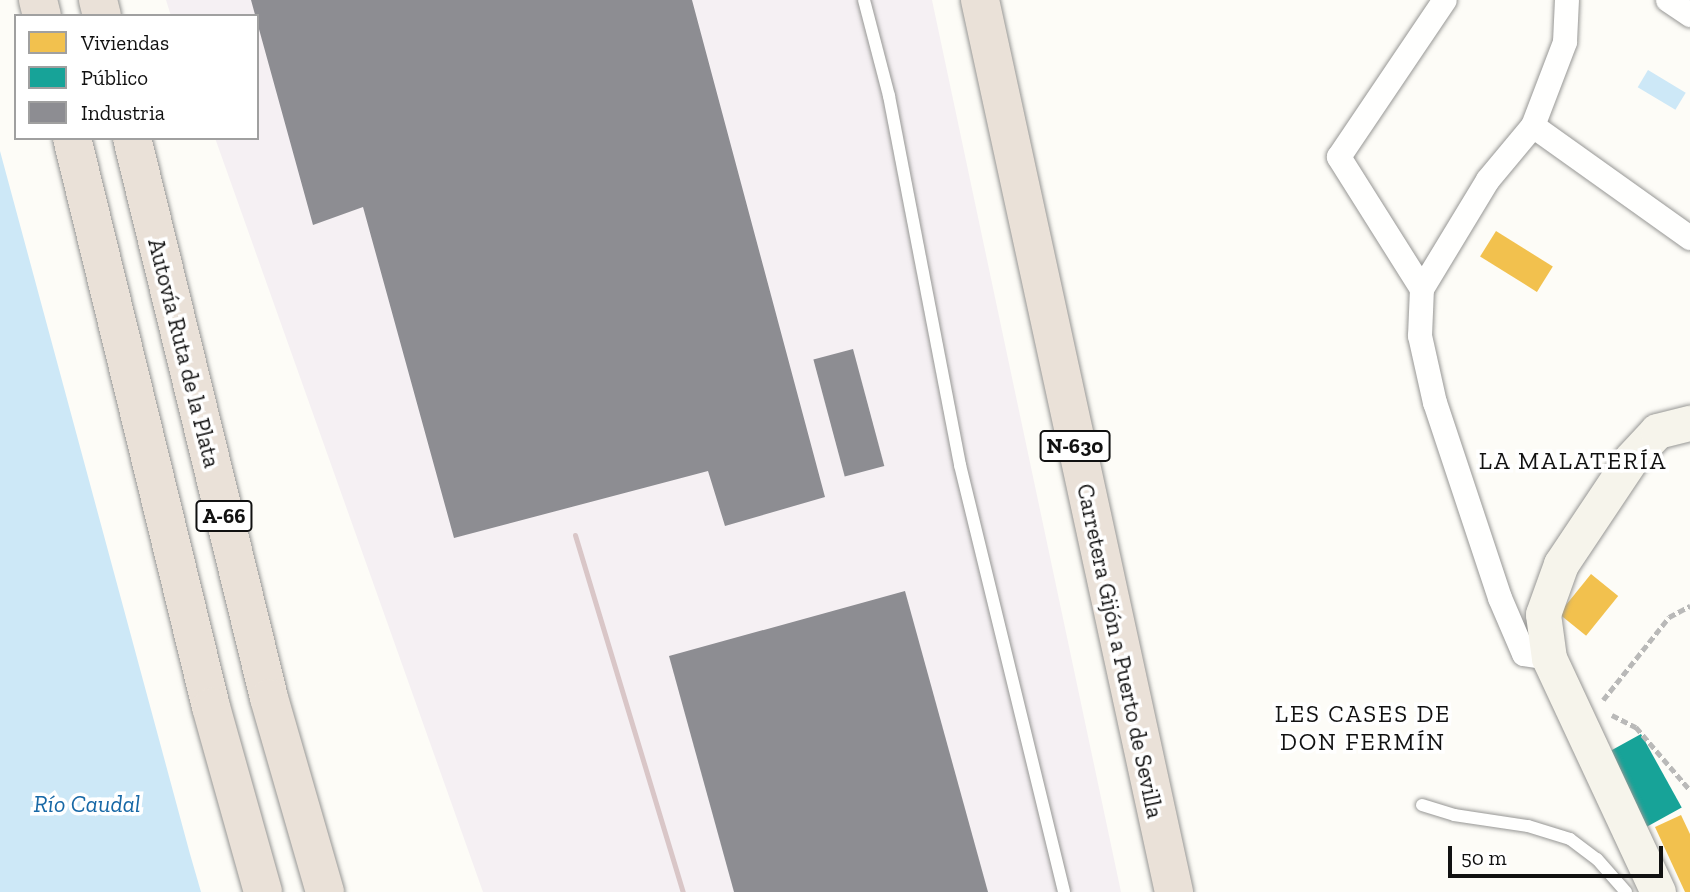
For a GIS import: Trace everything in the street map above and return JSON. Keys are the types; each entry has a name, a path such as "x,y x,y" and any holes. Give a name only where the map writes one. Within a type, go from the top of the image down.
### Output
{"highway":[{"name":"Carretera Gijón a Puerto de Sevilla","path":"980,0 1174,892"},
{"name":"A-66","path":"72,140 211,707 263,892"},
{"name":"Autovía Ruta de la Plata","path":"132,140 269,698 325,892"}],"street":[{"path":"1422,289 1339,157 1445,0"},
{"path":"1549,658 1524,654 1500,597 1435,403 1420,336 1422,289 1488,180 1533,126 1564,43 1567,0"},
{"path":"1668,0 1690,15"},
{"path":"1533,126 1690,238"},
{"path":"1658,892 1549,658 1543,614 1561,564 1644,444 1657,431 1690,422"}],"lane":[{"path":"864,0 890,96 960,465 1064,892"},
{"path":"1422,804 1454,815 1528,826 1570,839 1597,859 1626,892"}],"path":[{"path":"1600,704 1669,617 1690,606"},
{"path":"1636,727 1690,790"}],"shaded area":[{"path":"166,0 932,0 1121,892 483,892 216,140 259,140 259,14 170,14"}],"water":[{"path":"1648,70 1686,93 1675,110 1638,87"},
{"name":"Río Caudal","path":"0,151 190,854 201,892 0,892"}],"building: Viviendas":[{"path":"1496,231 1553,267 1537,292 1480,256"},
{"path":"1591,574 1618,596 1586,636 1559,614"},
{"path":"1681,815 1690,834 1690,892 1685,892 1655,827"}],"building: Público":[{"path":"1641,734 1682,807 1644,828 1603,755"}],"building: Industria":[{"path":"251,0 692,0 825,497 725,526 708,471 454,538 363,207 313,225 259,29 259,14 255,14"},
{"path":"853,349 884,466 845,476 813,360"},
{"path":"905,591 988,892 734,892 669,656"}],"railway":[{"path":"575,535 683,892"}],"district":[{"name":"LA MALATERÍA","path":"1573,461"},
{"name":"LES CASES DE DON FERMÍN","path":"1363,728"}]}
